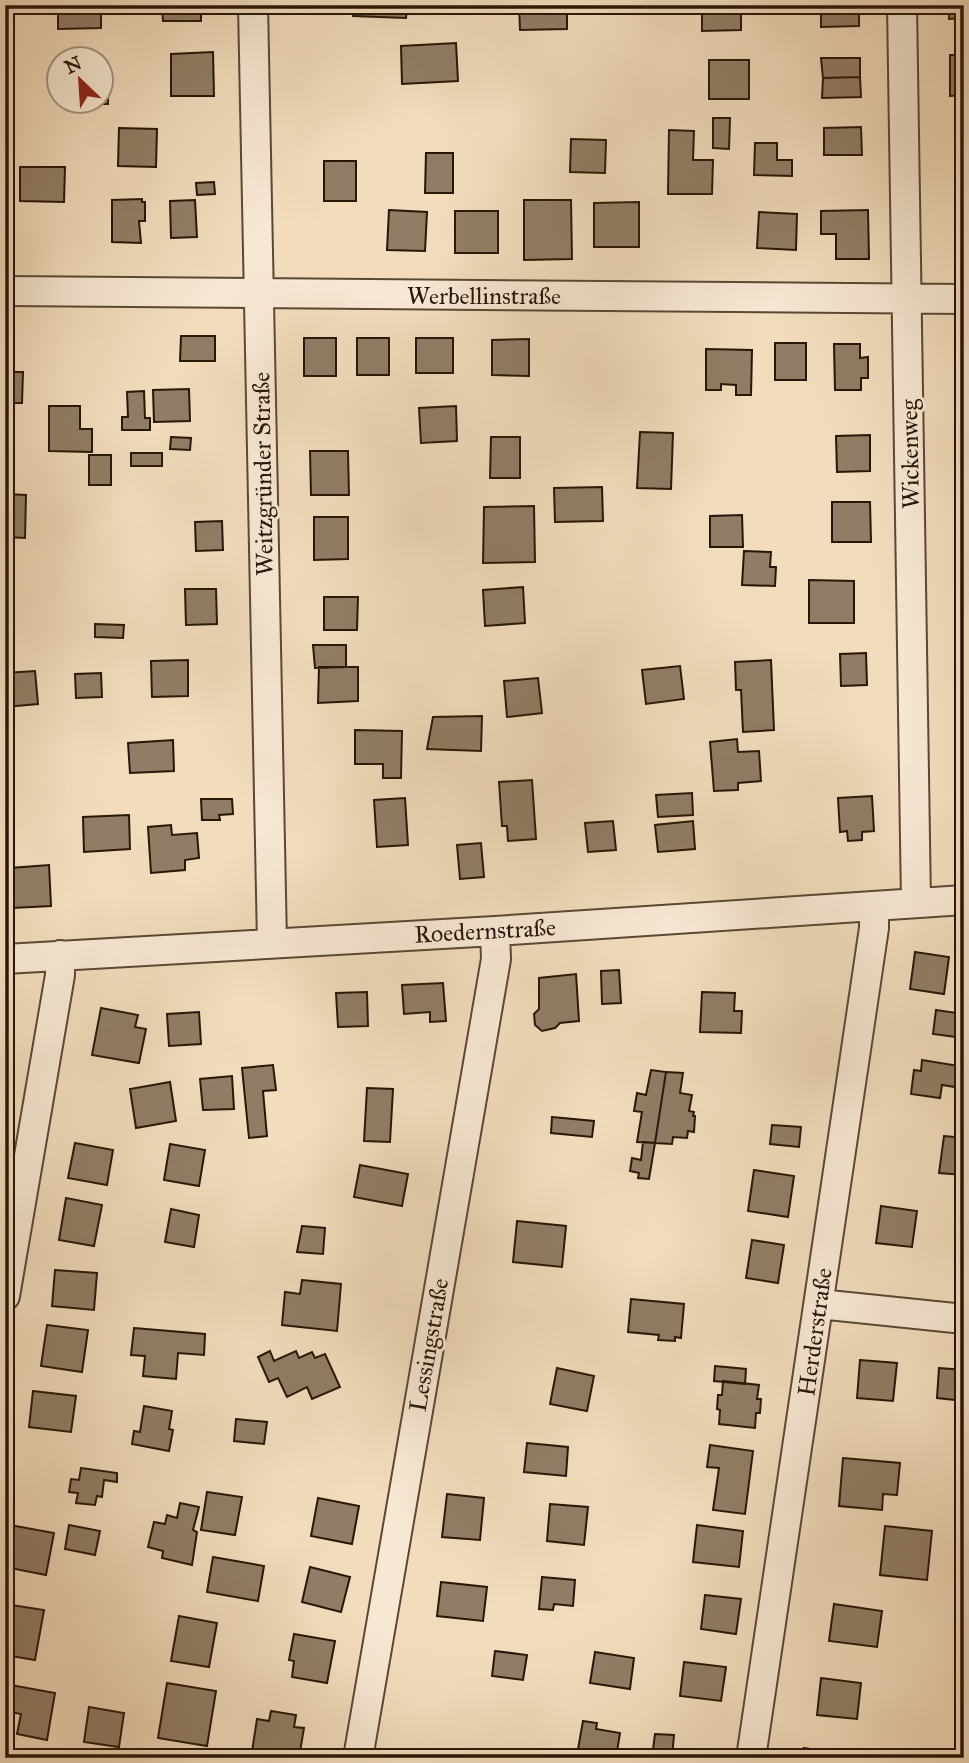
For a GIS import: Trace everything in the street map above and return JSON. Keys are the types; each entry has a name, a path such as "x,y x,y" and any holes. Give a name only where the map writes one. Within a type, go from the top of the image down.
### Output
{"street":[{"name":"Weitzgründer Straße","path":"253,5 272,943"},
{"name":"Wickenweg","path":"902,5 916,903"},
{"name":"Werbellinstraße","path":"5,291 964,299"},
{"name":"Roedernstraße","path":"5,959 495,931 964,900"},
{"name":"Herderstraße","path":"751,1758 874,928 874,906"},
{"name":"Lessingstraße","path":"358,1758 496,959 495,931"},
{"path":"5,1296 60,975 60,955"},
{"path":"819,1304 964,1319"}],"building":[{"path":"58,5 101,5 101,28 58,29"},
{"path":"162,5 201,5 201,21 163,21"},
{"path":"353,5 407,5 406,18 353,16"},
{"path":"519,5 567,5 567,29 520,30"},
{"path":"702,5 741,5 741,30 702,31"},
{"path":"859,5 859,6 821,7"},
{"path":"949,5 964,5 964,18 949,19"},
{"path":"859,6 859,26 821,27 821,7"},
{"path":"456,43 458,81 402,84 401,46"},
{"path":"213,52 214,96 171,96 171,54"},
{"path":"950,55 964,55 964,95 950,96"},
{"path":"821,58 860,58 860,77 823,78"},
{"path":"709,60 749,60 749,99 709,99"},
{"path":"860,77 861,97 822,98 823,78"},
{"path":"713,118 730,118 729,149 713,148"},
{"path":"861,127 862,155 824,155 824,128"},
{"path":"119,128 157,129 156,167 118,166"},
{"path":"669,130 694,131 693,160 713,160 712,194 668,194"},
{"path":"571,139 606,140 605,173 570,172"},
{"path":"755,143 777,143 777,160 792,160 792,176 754,175"},
{"path":"426,153 453,153 453,193 425,193"},
{"path":"324,161 356,161 356,201 324,201"},
{"path":"20,167 65,167 64,202 20,201"},
{"path":"214,182 215,194 197,195 196,183"},
{"path":"956,197 964,197 964,234 957,234"},
{"path":"142,199 142,202 145,202 145,221 139,221 141,243 112,242 112,200"},
{"path":"195,200 197,237 171,238 170,201"},
{"path":"524,200 571,200 572,259 524,260"},
{"path":"639,202 639,247 594,247 594,203"},
{"path":"389,210 427,212 425,251 387,250"},
{"path":"868,210 869,259 836,259 836,234 821,234 821,211"},
{"path":"455,211 498,211 498,253 455,253"},
{"path":"759,212 797,214 796,250 757,248"},
{"path":"181,336 215,336 215,361 180,361"},
{"path":"304,338 336,338 336,376 304,376"},
{"path":"357,338 389,338 389,375 357,375"},
{"path":"416,338 453,338 453,373 416,373"},
{"path":"529,339 529,376 492,375 492,340"},
{"path":"775,343 806,343 806,380 775,380"},
{"path":"834,344 860,344 860,358 868,357 868,378 861,378 861,390 835,390"},
{"path":"955,344 964,344 964,373 955,373"},
{"path":"706,349 752,350 751,395 736,395 736,385 721,384 721,390 706,390"},
{"path":"5,372 23,372 22,403 5,403"},
{"path":"189,389 190,421 154,422 153,390"},
{"path":"144,391 145,418 150,418 150,430 122,430 122,417 128,417 127,392"},
{"path":"955,401 964,401 964,433 956,433"},
{"path":"49,406 80,406 80,429 92,429 92,452 49,451"},
{"path":"456,406 457,441 421,443 419,408"},
{"path":"640,432 673,433 671,489 637,488"},
{"path":"870,435 870,471 837,472 836,436"},
{"path":"171,437 191,438 190,450 170,449"},
{"path":"491,437 520,437 520,478 490,478"},
{"path":"310,451 348,451 349,495 311,495"},
{"path":"131,453 162,453 162,466 131,466"},
{"path":"89,455 111,455 111,485 89,485"},
{"path":"602,487 603,521 555,522 554,488"},
{"path":"5,494 26,495 25,538 5,537"},
{"path":"832,502 870,502 871,542 832,542"},
{"path":"534,506 535,562 483,563 484,507"},
{"path":"742,515 743,547 710,547 710,516"},
{"path":"314,517 348,517 348,559 314,560"},
{"path":"222,521 223,550 196,551 195,522"},
{"path":"744,551 771,552 770,567 776,567 775,586 742,585"},
{"path":"809,580 854,581 854,623 809,623"},
{"path":"523,587 525,623 485,626 483,590"},
{"path":"185,589 216,589 217,624 186,625"},
{"path":"5,590 8,590 10,636 5,636"},
{"path":"324,597 358,597 357,630 324,630"},
{"path":"95,624 124,625 123,638 95,637"},
{"path":"313,645 346,645 346,667 315,668"},
{"path":"866,653 867,685 841,686 840,654"},
{"path":"188,660 188,696 152,697 151,661"},
{"path":"771,660 774,730 743,732 741,690 736,690 735,662"},
{"path":"680,666 684,699 646,704 642,670"},
{"path":"319,667 358,667 358,701 318,703"},
{"path":"35,671 38,704 5,707 5,673"},
{"path":"101,673 102,697 76,698 75,674"},
{"path":"538,678 542,713 507,717 504,681"},
{"path":"482,716 481,751 427,749 433,717"},
{"path":"355,730 402,731 401,778 383,778 383,764 355,764"},
{"path":"737,739 738,752 759,751 761,781 738,783 738,790 714,791 710,742"},
{"path":"173,740 174,771 130,773 128,743"},
{"path":"532,780 536,839 508,841 507,826 502,826 499,782"},
{"path":"692,793 693,815 658,817 656,795"},
{"path":"872,796 874,831 862,832 862,840 848,841 847,831 840,832 838,798"},
{"path":"405,798 408,845 377,847 374,800"},
{"path":"201,799 232,799 233,814 219,815 220,820 202,820"},
{"path":"960,811 964,811 964,847 961,847"},
{"path":"129,815 130,849 84,852 83,817"},
{"path":"613,821 616,850 588,852 585,823"},
{"path":"693,821 695,849 658,852 655,825"},
{"path":"171,825 172,835 197,833 199,858 185,860 185,870 151,873 148,827"},
{"path":"481,843 484,877 460,879 457,845"},
{"path":"49,865 51,906 12,908 10,868"},
{"path":"915,952 949,957 944,994 910,989"},
{"path":"619,970 621,1003 602,1004 601,971"},
{"path":"576,974 579,1021 560,1023 555,1028 542,1031 535,1025 534,1014 539,1009 539,978"},
{"path":"443,983 446,1021 430,1022 430,1012 404,1014 402,985"},
{"path":"367,992 368,1026 338,1027 336,993"},
{"path":"702,992 735,993 734,1011 742,1011 741,1033 700,1032"},
{"path":"101,1008 138,1015 135,1027 146,1029 139,1063 92,1055"},
{"path":"936,1010 964,1014 964,1038 933,1034"},
{"path":"199,1012 201,1044 169,1046 167,1014"},
{"path":"922,1060 959,1066 955,1087 942,1085 940,1098 911,1094 914,1070 921,1071"},
{"path":"273,1065 276,1090 263,1091 267,1136 249,1138 242,1068"},
{"path":"651,1070 666,1072 655,1143 637,1142 642,1112 634,1111 637,1093 646,1095"},
{"path":"666,1072 683,1073 680,1093 692,1095 689,1111 694,1112 695,1116 694,1132 688,1131 687,1138 673,1137 672,1144 655,1143"},
{"path":"232,1076 234,1109 203,1110 200,1079"},
{"path":"170,1082 176,1121 136,1128 130,1089"},
{"path":"367,1088 393,1089 390,1142 364,1141"},
{"path":"552,1117 594,1121 592,1137 551,1133"},
{"path":"772,1125 801,1127 799,1147 770,1144"},
{"path":"944,1136 964,1138 964,1175 939,1173"},
{"path":"643,1142 655,1143 649,1179 638,1178 639,1173 630,1171 632,1158 641,1160"},
{"path":"75,1143 113,1150 107,1185 68,1178"},
{"path":"170,1144 205,1150 199,1186 164,1180"},
{"path":"360,1165 408,1174 402,1206 354,1197"},
{"path":"754,1170 794,1176 788,1217 748,1211"},
{"path":"66,1198 102,1205 94,1246 59,1240"},
{"path":"881,1206 917,1211 912,1247 876,1243"},
{"path":"171,1209 199,1215 194,1247 165,1242"},
{"path":"517,1221 566,1226 562,1267 513,1262"},
{"path":"302,1226 325,1228 323,1254 297,1252"},
{"path":"752,1240 784,1245 778,1283 746,1278"},
{"path":"960,1248 964,1248 964,1280 957,1279"},
{"path":"55,1270 97,1273 94,1310 52,1306"},
{"path":"302,1280 341,1284 337,1331 282,1325 285,1292 300,1294"},
{"path":"631,1299 684,1304 681,1338 675,1337 675,1341 658,1340 659,1335 628,1332"},
{"path":"47,1325 88,1330 82,1372 41,1366"},
{"path":"134,1328 205,1334 204,1355 178,1353 176,1379 143,1376 145,1356 131,1355"},
{"path":"270,1351 274,1361 296,1351 299,1358 312,1352 315,1358 325,1354 340,1387 312,1399 307,1387 287,1397 278,1378 269,1382 258,1357"},
{"path":"860,1360 897,1363 893,1401 857,1398"},
{"path":"715,1366 746,1369 745,1384 714,1381"},
{"path":"557,1368 594,1376 587,1411 550,1404"},
{"path":"939,1368 964,1370 964,1401 937,1398"},
{"path":"723,1381 759,1385 757,1399 761,1399 760,1413 756,1413 755,1428 719,1424 718,1395 722,1395"},
{"path":"33,1391 76,1396 71,1432 29,1427"},
{"path":"144,1406 172,1411 169,1429 173,1430 169,1451 132,1444 134,1431 140,1432"},
{"path":"236,1419 267,1422 264,1444 234,1441"},
{"path":"527,1443 568,1447 566,1476 524,1472"},
{"path":"710,1445 753,1451 745,1514 713,1510 719,1468 707,1467"},
{"path":"843,1458 900,1463 897,1495 883,1494 882,1510 839,1506"},
{"path":"81,1468 117,1473 117,1482 104,1480 102,1497 97,1496 95,1505 76,1503 78,1493 69,1492 71,1479 79,1480"},
{"path":"207,1492 242,1497 235,1535 201,1530"},
{"path":"447,1494 484,1498 480,1540 442,1537"},
{"path":"318,1498 359,1506 352,1544 311,1536"},
{"path":"180,1503 199,1507 193,1530 197,1532 192,1565 162,1558 163,1551 148,1547 154,1522 165,1524 167,1515 177,1518"},
{"path":"550,1504 588,1507 584,1545 547,1541"},
{"path":"10,1525 54,1533 46,1575 5,1567 5,1548"},
{"path":"69,1525 100,1531 95,1555 65,1549"},
{"path":"697,1525 743,1531 739,1567 693,1562"},
{"path":"885,1526 932,1531 927,1580 880,1575"},
{"path":"213,1557 264,1566 258,1601 207,1592"},
{"path":"310,1567 350,1577 341,1612 302,1602"},
{"path":"542,1577 575,1580 573,1606 554,1604 553,1610 539,1609"},
{"path":"441,1582 487,1587 483,1621 437,1616"},
{"path":"705,1595 741,1599 736,1634 701,1629"},
{"path":"5,1604 44,1610 35,1660 5,1655"},
{"path":"834,1604 882,1611 877,1647 829,1641"},
{"path":"179,1616 217,1623 209,1667 171,1661"},
{"path":"294,1634 335,1641 327,1683 292,1677 294,1661 289,1660"},
{"path":"495,1651 527,1655 523,1680 492,1676"},
{"path":"595,1652 634,1658 630,1689 590,1683"},
{"path":"684,1662 726,1667 721,1701 680,1696"},
{"path":"821,1678 861,1683 857,1719 817,1715"},
{"path":"167,1683 216,1691 207,1746 158,1738"},
{"path":"5,1684 55,1693 47,1740 17,1734 21,1714 5,1711"},
{"path":"89,1707 124,1713 119,1747 84,1742"},
{"path":"271,1711 296,1715 294,1727 304,1728 299,1758 251,1758 257,1719 269,1721"},
{"path":"583,1721 597,1723 596,1729 620,1733 616,1758 577,1755"},
{"path":"655,1734 674,1735 672,1758 652,1757"},
{"path":"804,1748 844,1754 843,1758 803,1758"}]}
